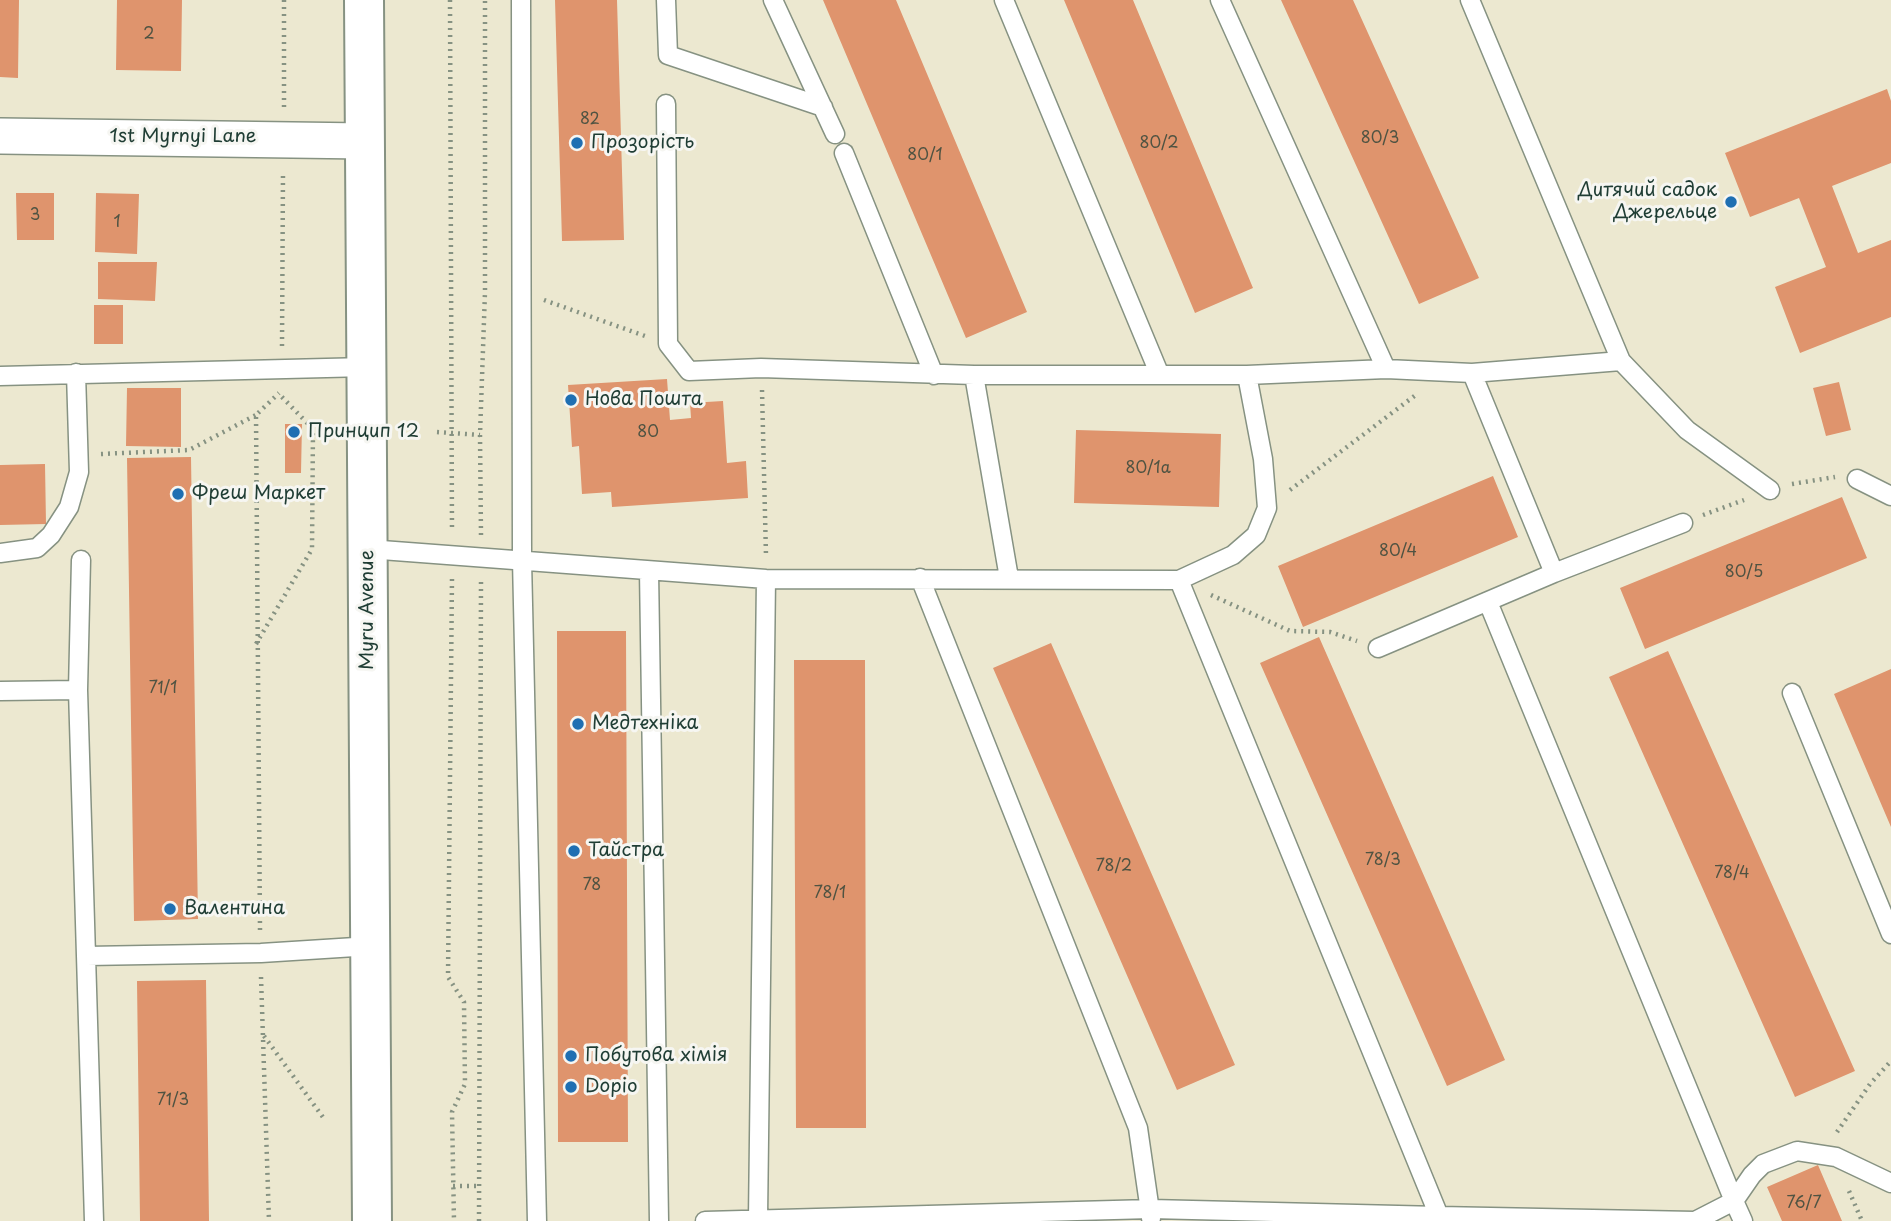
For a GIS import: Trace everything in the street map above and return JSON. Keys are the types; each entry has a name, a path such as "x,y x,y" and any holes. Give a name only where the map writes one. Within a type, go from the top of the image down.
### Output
{"main road":[{"name":"Myru Avenue","path":"364,0 372,1221"}],"street":[{"name":"1st Myrnyi Lane","path":"0,136 365,141"}],"lane":[{"path":"522,0 522,560 537,1221"},
{"path":"666,0 668,55 823,107"},
{"path":"773,0 835,134"},
{"path":"1004,0 1159,373"},
{"path":"1220,0 1386,369"},
{"path":"1470,0 1621,361 1687,430 1770,489"},
{"path":"666,104 668,344 689,371 761,368 974,375 1247,374 1386,369 1472,373 1621,361"},
{"path":"844,153 934,375"},
{"path":"0,376 367,367"},
{"path":"0,553 37,548 51,535 69,507 79,472 76,373"},
{"path":"1472,373 1554,573"},
{"path":"368,549 766,579 1179,580 1233,555 1255,535 1267,508 1263,459 1247,374"},
{"path":"974,375 1009,578"},
{"path":"1857,479 1891,496"},
{"path":"1378,648 1554,573 1682,523"},
{"path":"81,560 78,690 94,1221"},
{"path":"649,571 659,1221"},
{"path":"920,578 1138,1128 1151,1215"},
{"path":"758,1218 766,579"},
{"path":"1179,580 1439,1216"},
{"path":"1488,602 1743,1221"},
{"path":"0,691 78,690"},
{"path":"1792,693 1891,934"},
{"path":"87,956 261,953 370,946"},
{"path":"705,1221 758,1218 1151,1215 1439,1216 1695,1221 1734,1201 1752,1175 1779,1156 1797,1151 1836,1157 1891,1183"}],"path":[{"path":"78,456 189,450 256,415 279,394 282,369 284,0"},
{"path":"450,0 452,554 448,977 464,1002 465,1057 465,1084 452,1111 454,1221"},
{"path":"479,1221 480,435 485,292 485,0"},
{"path":"485,292 524,293 668,344"},
{"path":"761,368 766,579"},
{"path":"1267,508 1445,373"},
{"path":"256,645 312,549 313,429 279,394"},
{"path":"256,415 256,645 269,1221"},
{"path":"437,432 480,435"},
{"path":"1682,523 1770,489 1825,477 1857,479"},
{"path":"1179,580 1290,631 1330,632 1378,648"},
{"path":"263,1034 325,1120"},
{"path":"1836,1157 1838,1130 1891,1060"},
{"path":"453,1186 479,1186"}],"building":[{"path":"0,0 19,0 18,78 0,77"},
{"path":"117,0 182,0 181,71 116,70"},
{"path":"555,0 617,0 624,240 562,241"},
{"path":"823,0 896,0 1027,312 966,338"},
{"path":"1064,0 1133,0 1253,288 1195,313"},
{"path":"1281,0 1353,0 1479,278 1419,304"},
{"path":"1887,89 1891,101 1891,163 1832,186 1858,253 1891,240 1891,317 1800,353 1775,287 1826,267 1799,198 1750,217 1725,153"},
{"path":"16,193 54,193 54,240 17,240"},
{"path":"96,193 139,194 137,254 95,252"},
{"path":"98,262 157,262 155,301 98,299"},
{"path":"94,305 123,305 123,344 94,344"},
{"path":"667,379 670,420 691,418 690,403 723,401 727,463 746,461 748,498 612,507 611,492 582,494 579,446 572,447 568,385"},
{"path":"1839,382 1851,430 1826,436 1813,388"},
{"path":"127,388 181,388 181,447 126,446"},
{"path":"285,424 302,424 301,473 285,473"},
{"path":"1076,430 1221,434 1219,507 1074,503"},
{"path":"191,457 198,919 134,921 127,458"},
{"path":"45,464 46,524 0,525 0,465"},
{"path":"1493,476 1518,537 1303,627 1278,566"},
{"path":"1842,497 1867,558 1645,649 1620,588"},
{"path":"557,631 626,631 628,1142 558,1142"},
{"path":"1319,637 1505,1060 1447,1086 1260,663"},
{"path":"1051,643 1235,1065 1177,1090 993,668"},
{"path":"1668,651 1855,1071 1795,1097 1609,677"},
{"path":"794,660 865,660 866,1128 796,1128"},
{"path":"1891,669 1891,827 1834,694"},
{"path":"206,980 209,1221 140,1221 137,981"},
{"path":"1818,1165 1842,1221 1782,1221 1767,1187"}],"place":[{"name":"Прозорість","path":"577,143"},
{"name":"Дитячий садок Джерельце","path":"1731,202"},
{"name":"Нова Пошта","path":"571,400"},
{"name":"Принцип 12","path":"294,432"},
{"name":"Фреш Маркет","path":"178,494"},
{"name":"Медтехніка","path":"578,724"},
{"name":"Тайстра","path":"574,851"},
{"name":"Валентина","path":"170,909"},
{"name":"Побутова хімія","path":"571,1056"},
{"name":"Dopio","path":"571,1087"}]}
